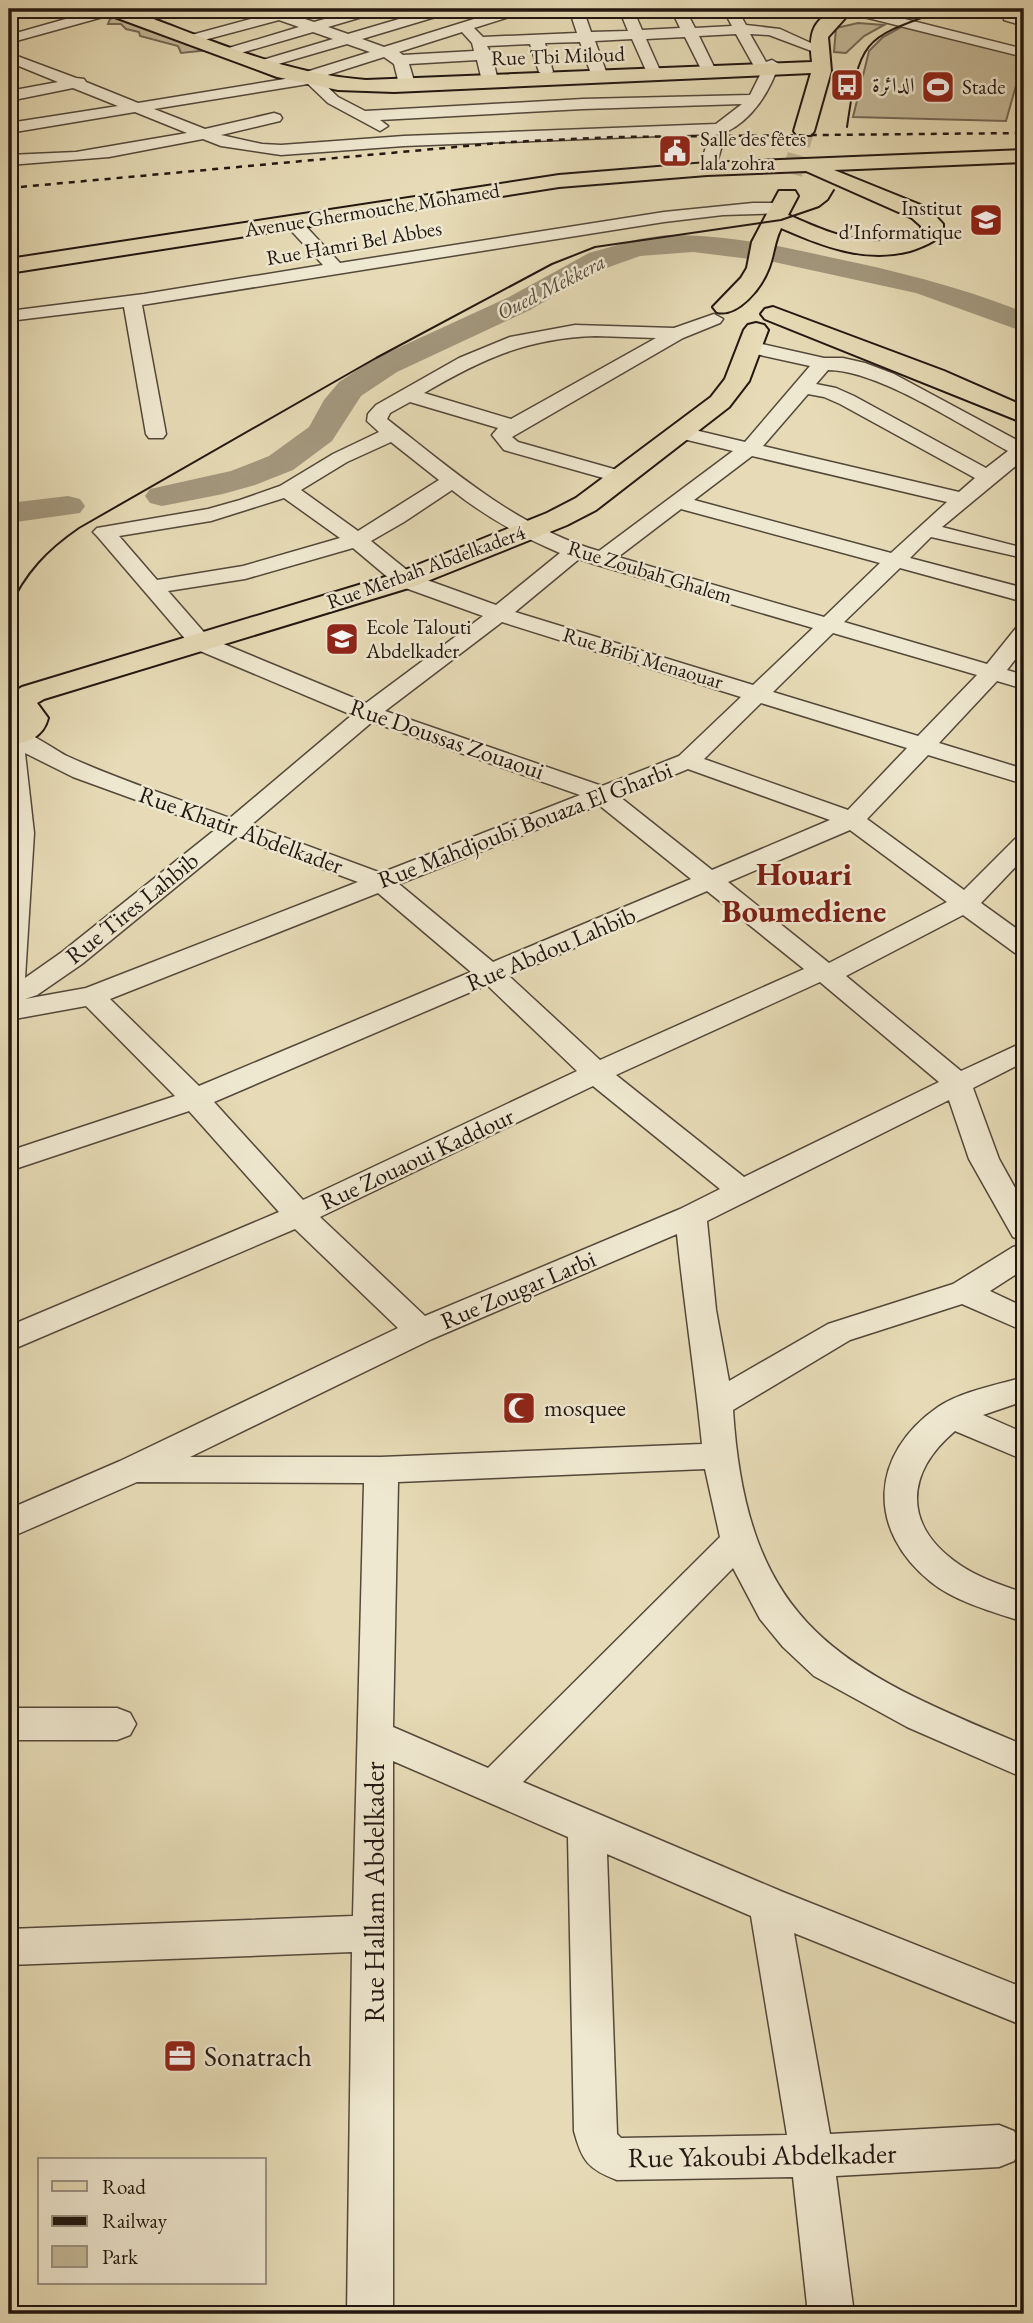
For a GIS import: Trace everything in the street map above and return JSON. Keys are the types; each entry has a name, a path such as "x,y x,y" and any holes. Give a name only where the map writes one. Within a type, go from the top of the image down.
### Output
{"main road":[{"name":"Rue Tbi Miloud","path":"113,9 160,29 184,24 227,53 307,79 404,74 435,83 486,63 598,74 708,70 767,66 820,53"},
{"path":"820,53 801,11 852,12"},
{"path":"804,131 820,53 852,12"},
{"path":"404,74 486,63 546,72 598,74"},
{"path":"736,167 829,170 1024,149"},
{"path":"736,167 851,151 1024,156"},
{"path":"976,153 1024,166"},
{"name":"Avenue Ghermouche Mohamed","path":"9,266 532,185 736,167"},
{"path":"719,317 754,275 773,225 788,169"},
{"path":"773,225 846,246 880,249 897,248 917,242 932,232 932,224 920,213 829,170"},
{"path":"754,275 758,332"},
{"path":"719,317 752,306 758,332"},
{"path":"719,317 733,342 758,332 831,338 935,376 1024,415"},
{"name":"Rue Merbah Abdelkader4","path":"13,722 38,698 57,685 405,580 586,504 682,433 732,389 758,332"}],"street":[{"path":"9,39 113,9"},
{"path":"262,9 384,51 404,74"},
{"path":"135,20 184,24 279,15 302,9"},
{"path":"227,53 374,9"},
{"path":"261,65 350,39 424,11 447,9"},
{"path":"9,128 307,79 318,72 520,9"},
{"path":"576,9 598,74"},
{"path":"626,9 654,71"},
{"path":"678,9 708,70"},
{"path":"9,57 79,82 220,141 262,149 504,136 719,129 734,120 754,99 767,66 740,30 730,9"},
{"path":"1024,9 1009,15 1024,22"},
{"path":"424,11 464,26 486,63 536,39 740,30 772,30 820,53"},
{"path":"852,12 1024,53"},
{"path":"536,39 546,72"},
{"path":"1007,48 1024,43"},
{"path":"307,79 333,100 365,116 404,141"},
{"path":"9,96 79,82"},
{"path":"435,83 444,111"},
{"path":"365,116 498,108 754,99"},
{"path":"498,108 504,136"},
{"path":"9,160 114,150 206,134 274,118"},
{"path":"707,169 719,129"},
{"name":"Rue Hamri Bel Abbes","path":"9,316 216,290 335,268 707,212 773,225"},
{"path":"292,223 335,268"},
{"path":"132,300 156,434"},
{"path":"621,477 511,446 502,435 513,426 676,334 719,317"},
{"path":"287,490 340,458 391,434 377,421 378,414 409,395 516,341 543,335 592,331 676,334"},
{"path":"758,332 824,364"},
{"path":"602,559 751,447 804,388 819,366 824,364 843,363 887,378 1013,463"},
{"path":"804,388 829,392 1013,463"},
{"path":"409,395 513,426"},
{"path":"682,433 751,447 963,499"},
{"name":"Rue Zoubah Ghalem","path":"391,434 485,506 526,531 575,551 1024,682"},
{"name":"Rue Mahdjoubi Bouaza El Gharbi","path":"10,1006 92,996 251,936 380,881 688,761 927,530 963,499 1013,463"},
{"path":"152,587 245,572 357,540 397,518 453,480"},
{"name":"Rue Doussas Zouaoui","path":"287,490 211,515 104,532 201,643 368,713 601,794 711,880 957,1082"},
{"name":"Rue Bribi Menaouar","path":"287,490 357,540 405,580 499,614 1024,777"},
{"path":"677,502 1024,595"},
{"path":"927,530 1020,554"},
{"name":"Rue Tires Lahbib","path":"10,1006 27,989 72,958 233,828 368,713 499,614 575,551"},
{"name":"Rue Abdou Lahbib","path":"9,1161 195,1099 852,820 992,673 1024,633"},
{"path":"10,1006 21,833 13,722"},
{"name":"Rue Khatir Abdelkader","path":"13,722 38,751 82,772 380,881 492,975 596,1073 742,1191"},
{"path":"688,761 852,820 1024,947"},
{"name":"Rue Zouaoui Kaddour","path":"9,1339 299,1215 596,1073 824,973 966,904 1024,844"},
{"path":"92,996 195,1099 299,1215 421,1332"},
{"name":"Rue Zougar Larbi","path":"9,1524 132,1469 421,1332 691,1216 1024,1051"},
{"path":"957,1082 984,1159 1024,1230"},
{"path":"691,1216 700,1310 716,1404 718,1456 737,1542 770,1605 795,1636 824,1663 884,1698 1024,1762"},
{"path":"716,1404 839,1332 964,1292 1024,1255"},
{"path":"964,1292 1024,1320"},
{"path":"1024,1389 951,1415 918,1443 905,1467 898,1495 904,1526 920,1550 944,1572 1024,1608"},
{"path":"951,1415 1024,1447"},
{"path":"132,1469 381,1470 718,1456"},
{"name":"Rue Hallam Abdelkader","path":"370,2314 374,1736 381,1470"},
{"path":"495,1786 737,1542"},
{"path":"9,1724 117,1724"},
{"path":"374,1736 769,1905 1024,2007"},
{"name":"Rue Yakoubi Abdelkader","path":"587,1826 595,2131 605,2155 617,2159 812,2156 999,2146"},
{"path":"769,1905 812,2156 831,2314"},
{"path":"9,1947 374,1933"}],"green space":[{"path":"117,16 183,40 185,44 209,50 181,53 178,46 140,36 139,32 126,29 121,24 108,24 110,19"},
{"path":"858,23 884,25 864,36 846,53 834,52 836,28"},
{"name":"Stade","path":"903,26 1024,57 1006,121 853,117 869,51 883,37"}],"waterway":[{"name":"Oued Mekkera","path":"162,496 243,478 281,463 315,440 344,394 385,366 425,345 520,303 599,259 639,247 693,243 774,253 926,287 1024,323"},
{"name":"Oued Mekkera","path":"9,513 68,506"}],"tunnel":[{"path":"792,174 804,131"}],"tram line":[{"path":"847,127 856,75 870,46 897,27 946,9"},
{"path":"9,609 22,584 38,563 79,528 376,358 552,264 595,247 781,220 819,207 828,200 834,190"},
{"path":"9,686 15,707 9,739"}],"railway":[{"path":"9,188 510,142 615,137 1024,133"}],"place":[{"name":"الدائرة","path":"847,85"},
{"name":"Stade","path":"938,87"},
{"name":"Salle des fêtes lala zohra","path":"675,151"},
{"name":"Institut d'Informatique","path":"986,220"},
{"name":"Ecole Talouti Abdelkader","path":"342,639"},
{"name":"mosquee","path":"519,1408"},
{"name":"Sonatrach","path":"180,2056"}],"district":[{"name":"Houari Boumediene","path":"804,892"}]}
